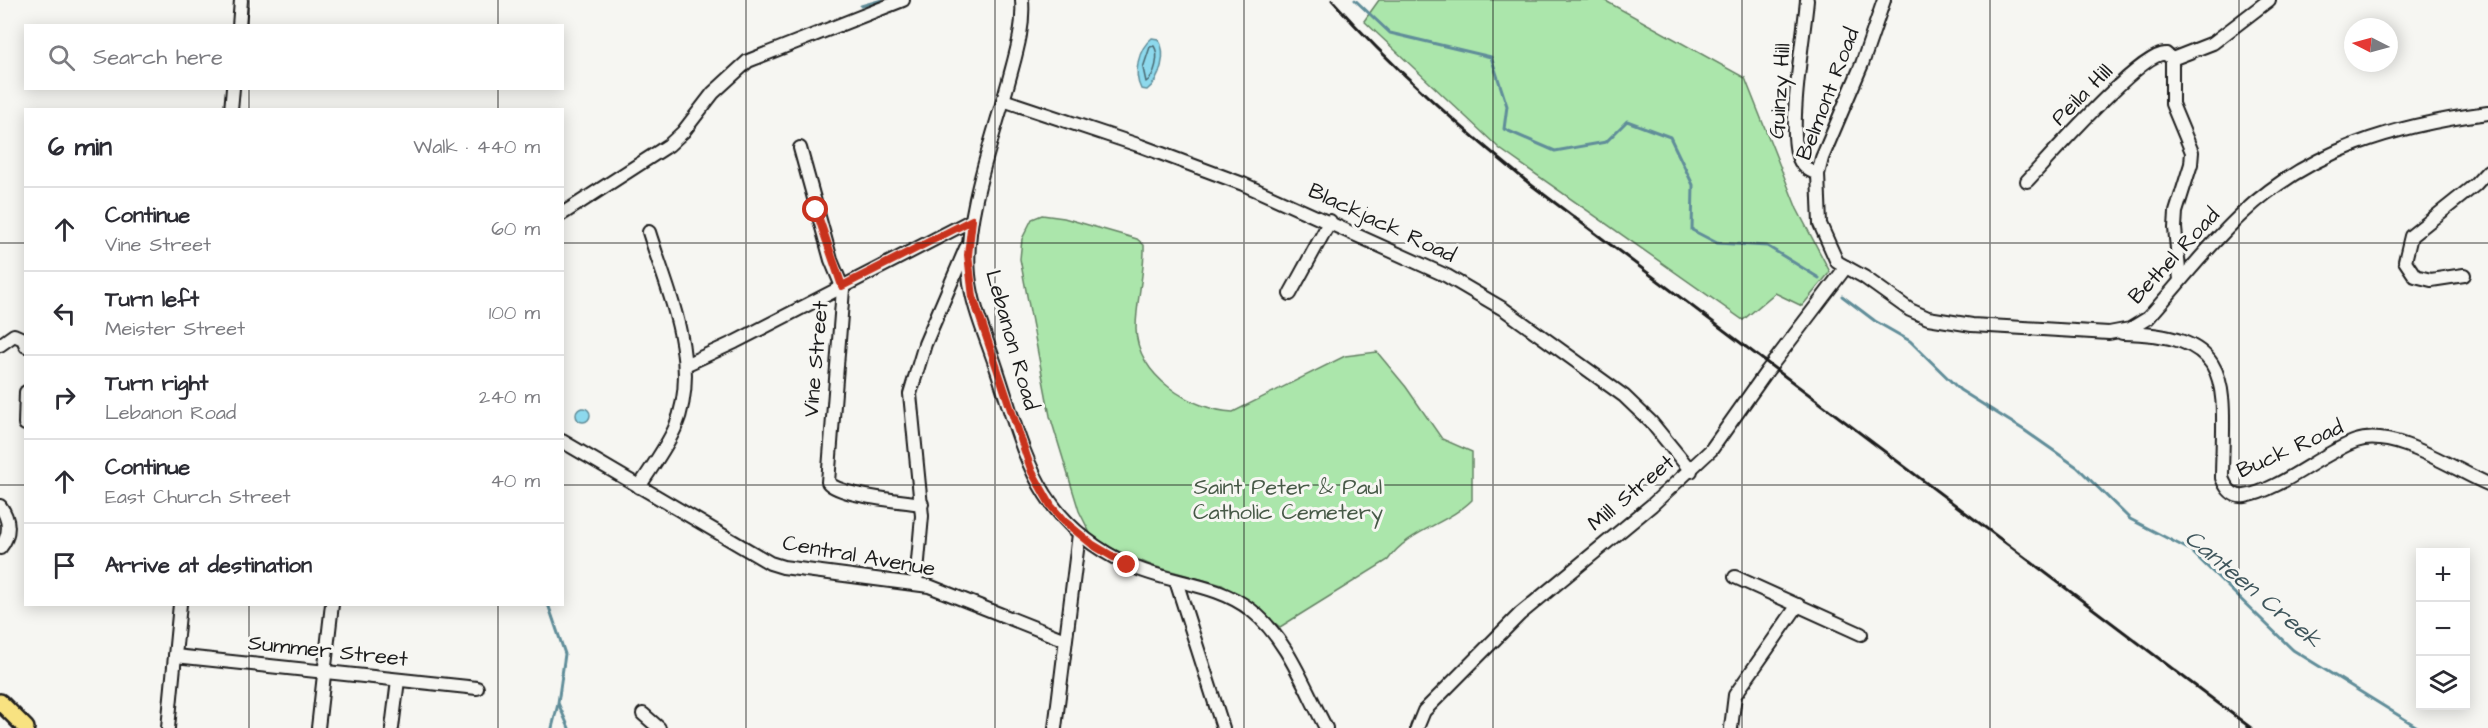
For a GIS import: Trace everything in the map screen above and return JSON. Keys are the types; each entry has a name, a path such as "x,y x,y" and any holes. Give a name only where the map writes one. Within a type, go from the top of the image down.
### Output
{"main road":[{"path":"0,702 26,728"}],"street":[{"path":"239,24 241,0"},
{"path":"564,213 669,145 683,132 713,93 748,61 903,0"},
{"name":"Lebanon Road","path":"1022,0 1021,33 972,220 969,242 969,276 973,297 1028,463 1051,506 1079,534 1127,565 1223,593 1265,622 1277,637 1326,728"},
{"name":"Guinzy Hill","path":"1808,0 1796,138 1800,161 1805,167 1818,174"},
{"name":"Belmont Road","path":"1846,267 1837,262 1823,235 1817,188 1818,174 1822,158 1862,64 1884,0"},
{"name":"Peila Hill","path":"2027,181 2092,111 2155,55 2166,54 2172,59 2213,43 2269,0"},
{"path":"2172,59 2171,98 2192,152 2176,212 2175,228 2180,280"},
{"path":"231,108 233,90"},
{"name":"Blackjack Road","path":"1004,100 1206,169 1330,221 1448,276 1505,310 1624,396 1672,445 1691,471"},
{"name":"Bethel Road","path":"1846,267 1902,306 1928,318 1972,325 2118,333 2148,318 2242,213 2308,164 2330,153 2396,130 2488,113"},
{"name":"Vine Street","path":"800,148 831,260 842,286 828,482 832,487 845,491 922,504"},
{"path":"2464,275 2431,280 2415,276 2404,261 2406,249 2411,236 2488,171"},
{"path":"686,365 972,220"},
{"path":"1290,294 1330,221"},
{"path":"639,486 676,427 686,365 680,331 649,232"},
{"path":"916,583 922,540 922,504 910,394 925,344 969,242"},
{"name":"Mill Street","path":"1417,728 1424,711 1520,614 1691,471 1712,450 1767,371 1846,267"},
{"name":"Buck Road","path":"2118,333 2169,337 2198,349 2213,364 2223,394 2222,478 2225,486 2235,495 2246,496 2354,442 2377,438 2422,452 2488,484"},
{"path":"0,345 14,335 24,341"},
{"name":"Central Avenue","path":"564,442 771,563 783,567 916,583 1065,640"},
{"path":"0,506 7,515 8,523 7,534 0,548"},
{"path":"1055,728 1079,534"},
{"path":"1735,577 1861,634"},
{"path":"1176,581 1223,728"},
{"path":"1731,728 1736,695 1798,605"},
{"path":"168,728 180,606"},
{"path":"318,728 332,606"},
{"name":"Summer Street","path":"175,656 477,688"},
{"path":"392,728 398,680"},
{"path":"643,714 659,728"}],"green space":[{"path":"1379,0 1604,0 1745,78 1797,209 1830,272 1802,306 1775,293 1743,320 1500,149 1364,21"},
{"name":"Saint Peter & Paul Catholic Cemetery","path":"1042,215 1064,218 1137,239 1144,245 1136,318 1138,345 1145,361 1156,375 1184,397 1217,410 1233,412 1345,356 1377,352 1406,387 1442,439 1472,452 1472,500 1406,542 1388,560 1280,627 1222,585 1153,566 1113,549 1091,535 1079,511 1050,416 1020,259 1022,239 1032,219"}],"water":[{"path":"1152,38 1158,39 1161,45 1162,59 1156,80 1147,90 1141,89 1137,69 1143,48"},
{"path":"583,408 588,410 590,415 588,420 583,422 578,420 576,415 578,410"}],"waterway":[{"path":"861,6 882,0"},
{"name":"Canteen Creek","path":"1355,0 1390,33 1491,57 1507,106 1504,129 1555,151 1606,142 1627,121 1670,137 1693,185 1692,230 1717,243 1767,246 1819,278"},
{"name":"Canteen Creek","path":"1842,296 1875,321 1910,341 1960,390 2077,467 2130,519 2190,550 2293,650 2419,728"},
{"path":"549,606 565,654 558,703 569,728"},
{"path":"552,728 558,704"}],"railway":[{"path":"1332,0 1427,96 1530,184 2251,728"}],"route":[{"path":"816,210 831,260 842,286 972,220 968,255 973,297 1028,463 1040,490 1064,521 1079,534 1127,565"}]}
